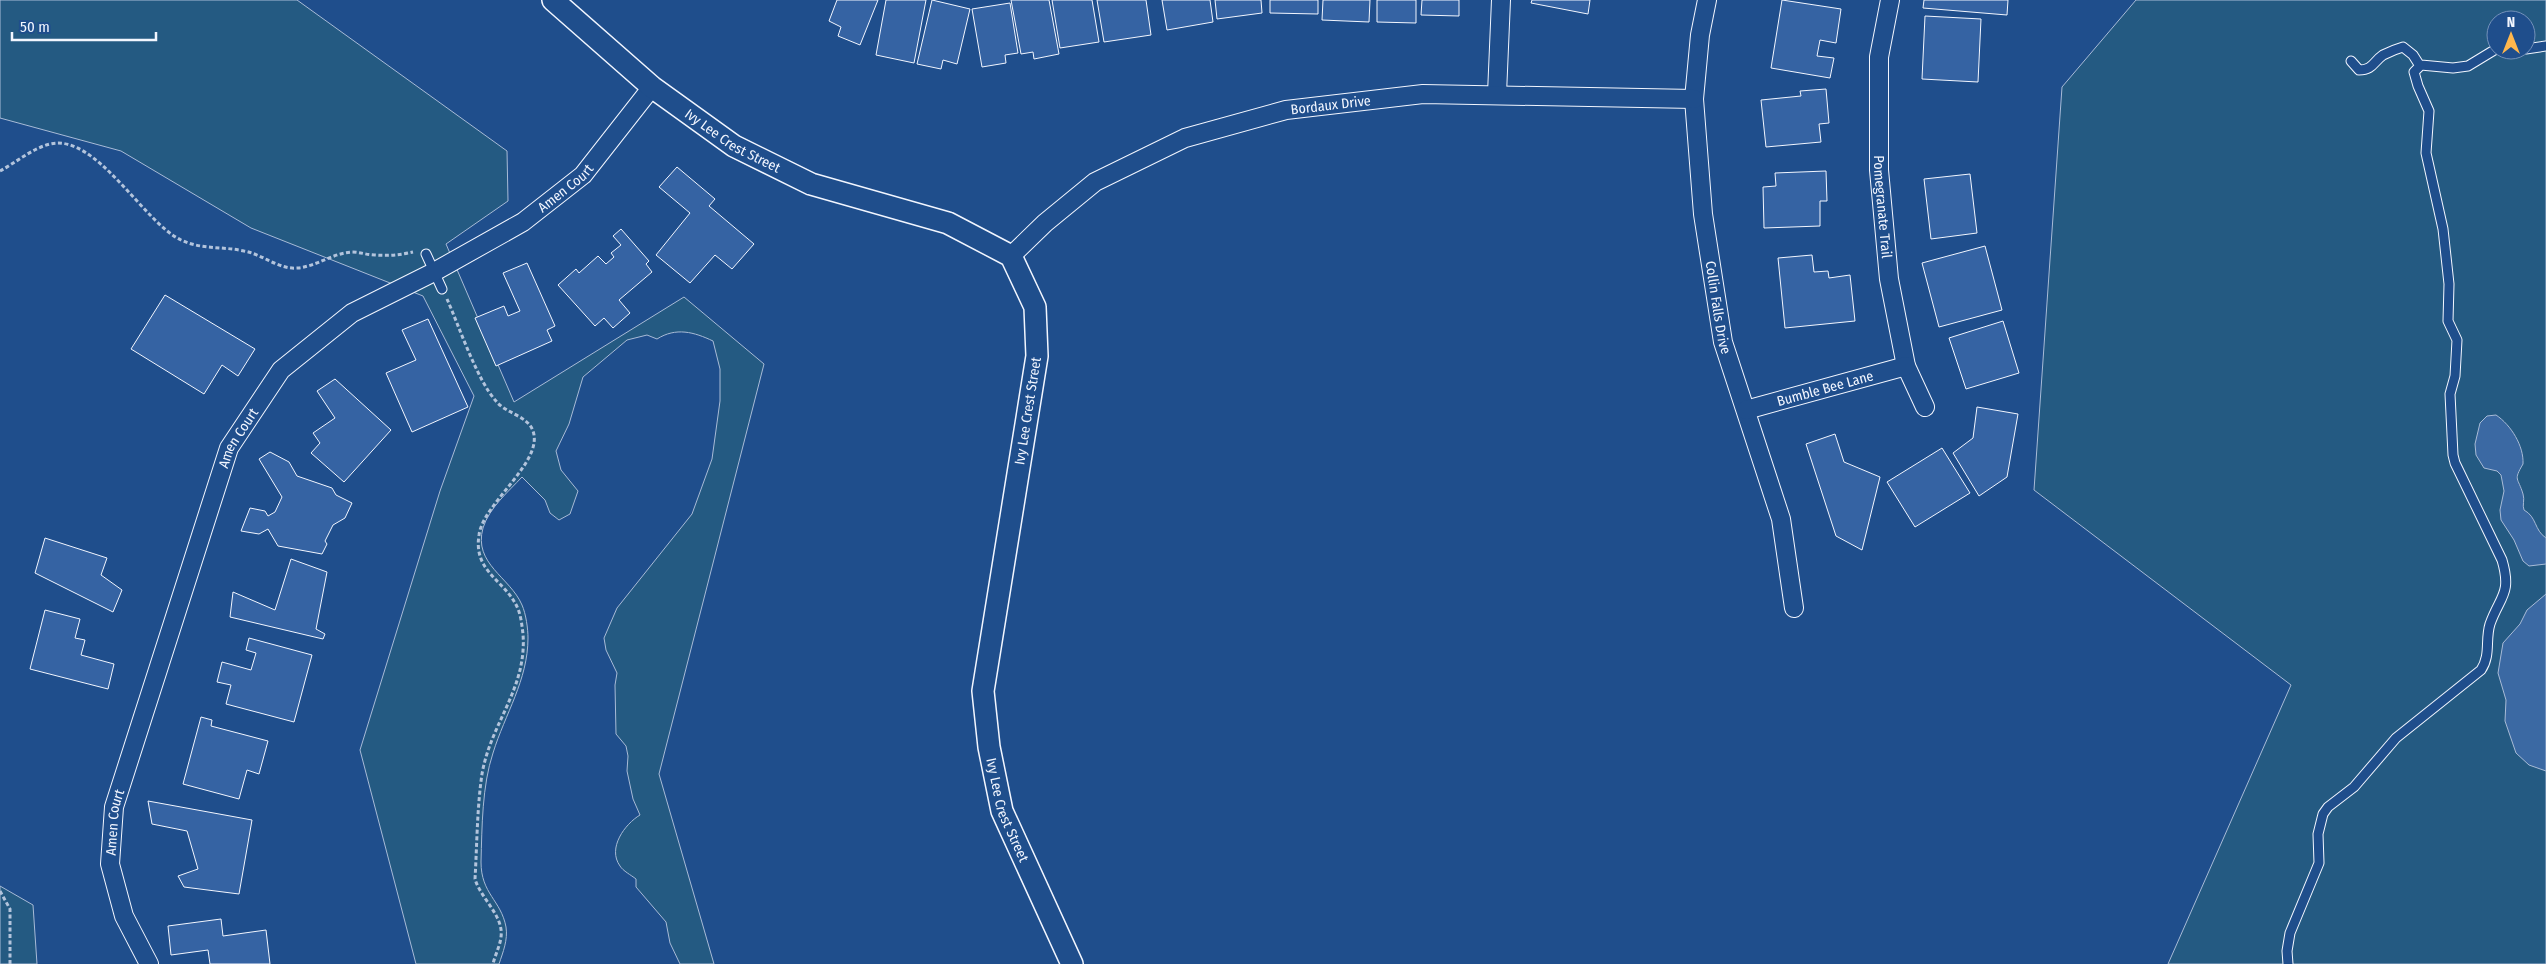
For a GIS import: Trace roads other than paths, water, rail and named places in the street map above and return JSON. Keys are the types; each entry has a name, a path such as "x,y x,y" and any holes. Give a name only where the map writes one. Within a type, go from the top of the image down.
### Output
{"street":[{"name":"Ivy Lee Crest Street","path":"553,0 652,87 734,146 811,184 948,223 1011,256 1035,307 1037,356 983,691 989,747 1002,811 1072,964"},
{"path":"1496,94 1501,0"},
{"name":"Collin Falls Drive","path":"1707,0 1700,35 1694,99 1703,214 1723,342 1781,518 1794,608"},
{"name":"Pomegranate Trail","path":"1890,0 1879,58 1879,170 1889,279 1906,366 1925,407"},
{"name":"Amen Court","path":"149,964 124,916 110,864 114,807 229,448 281,370 352,313 434,272 523,222 582,175 652,87"},
{"name":"Bordaux Drive","path":"1011,256 1045,223 1095,182 1185,138 1286,110 1423,94 1694,99"},
{"name":"Bumble Bee Lane","path":"1746,410 1906,366"}],"lane":[{"path":"2350,61 2359,70 2367,70 2373,67 2381,56 2403,47 2413,55 2420,66"},
{"path":"2288,964 2287,950 2290,933 2319,863 2318,834 2323,814 2358,783 2396,738 2481,670 2488,659 2490,624 2505,595 2506,584 2502,560 2455,463 2453,455 2450,394 2455,376 2457,340 2448,321 2448,284 2443,230 2426,152 2429,111 2415,79 2414,72 2420,66 2468,66 2486,55"},
{"path":"426,254 442,289"}]}
